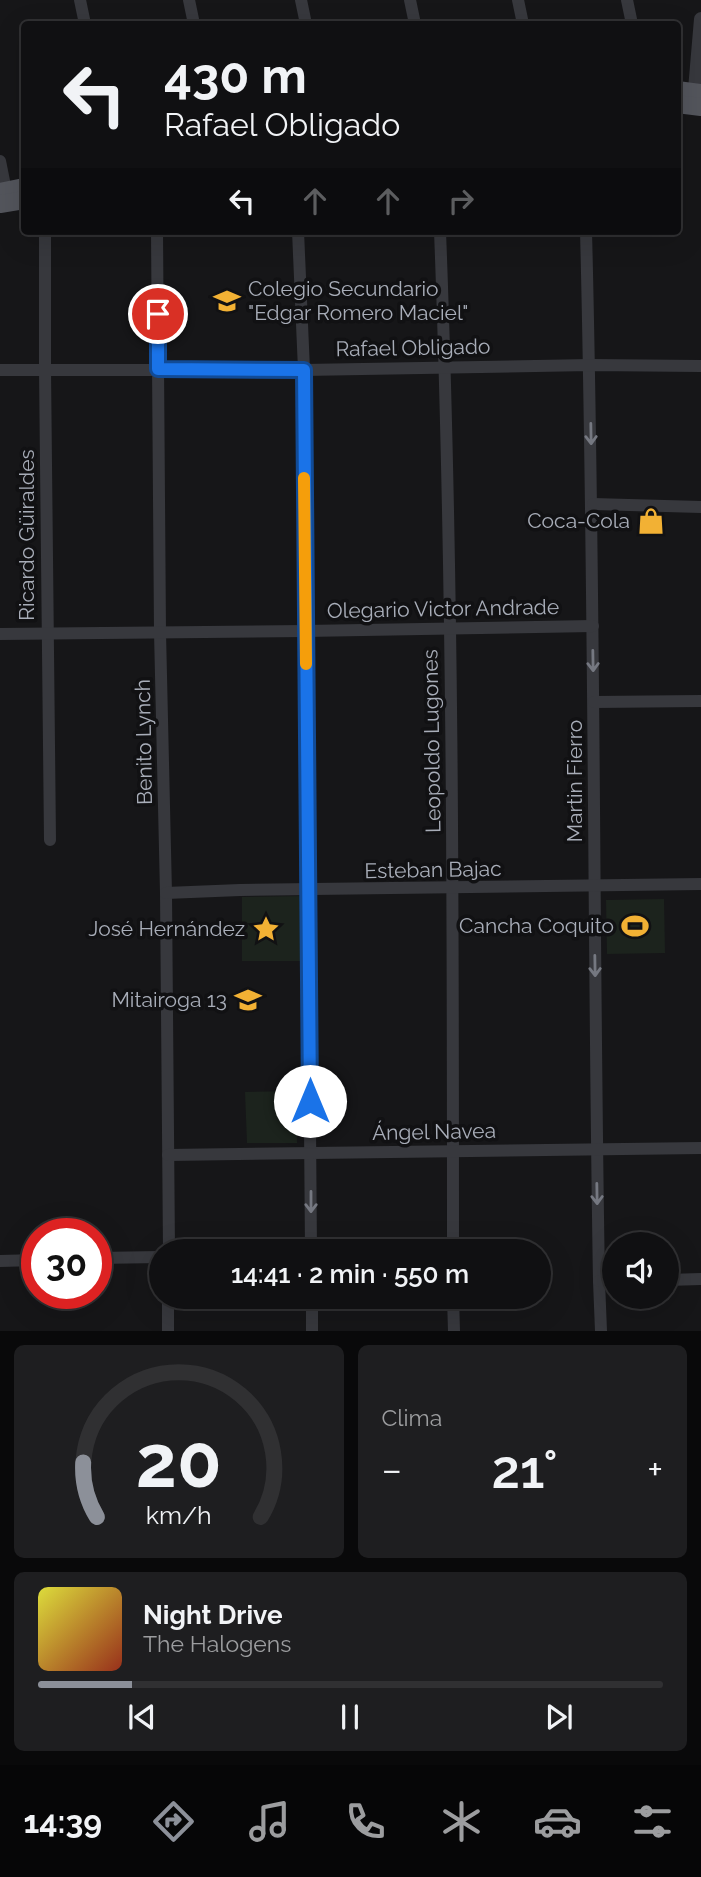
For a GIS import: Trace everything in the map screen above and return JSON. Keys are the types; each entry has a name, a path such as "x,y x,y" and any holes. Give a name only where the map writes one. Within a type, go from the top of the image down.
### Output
{"street":[{"path":"80,0 84,21"},
{"path":"189,0 193,21"},
{"path":"301,0 305,21"},
{"path":"411,0 414,21"},
{"path":"518,0 522,21"},
{"path":"627,0 631,21"},
{"path":"691,99 701,19"},
{"path":"0,161 8,198"},
{"name":"Ricardo Güiraldes","path":"45,235 50,840"},
{"name":"Benito Lynch","path":"158,235 160,632 166,893 169,1239"},
{"path":"298,235 304,370 311,1239"},
{"name":"Leopoldo Lugones","path":"440,235 450,628 453,1239"},
{"name":"Martin Fierro","path":"586,235 593,504 594,886 601,1331"},
{"name":"Rafael Obligado","path":"0,370 701,366"},
{"path":"593,504 701,507"},
{"name":"Olegario Victor Andrade","path":"0,634 593,626"},
{"path":"594,702 701,701"},
{"name":"Esteban Bajac","path":"166,893 701,884"},
{"name":"Ángel Navea","path":"168,1155 701,1148"},
{"path":"112,1258 149,1256"},
{"path":"0,1261 21,1260"},
{"path":"679,1280 701,1279"},
{"path":"168,1331 169,1309"},
{"path":"312,1309 312,1331"},
{"path":"453,1309 454,1331"}],"shaded area":[{"path":"304,896 304,961 242,961 242,897"},
{"name":"Cancha Coquito","path":"664,899 665,953 607,954 606,900"},
{"path":"296,1091 297,1143 247,1143 245,1092"}],"slow traffic":[{"path":"304,478 306,664"}],"place":[{"name":"Colegio Secundario \"Edgar Romero Maciel\"","path":"227,301"},
{"name":"Coca-Cola","path":"651,521"},
{"name":"Cancha Coquito","path":"635,926"},
{"name":"José Hernández","path":"266,929"},
{"name":"Mitairoga 13","path":"248,1000"}],"route":[{"path":"158,314 158,369 304,370 310,1101"}]}
